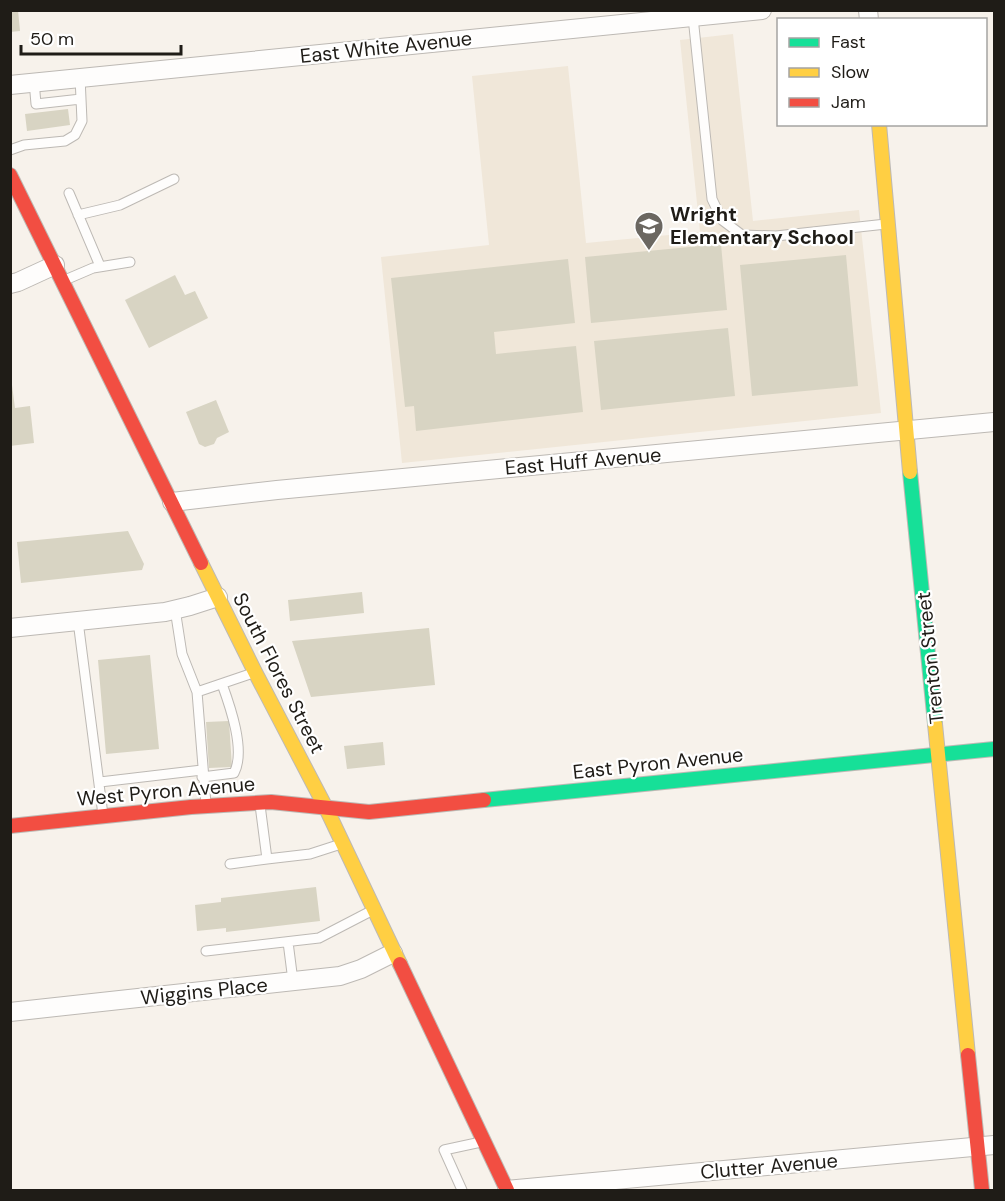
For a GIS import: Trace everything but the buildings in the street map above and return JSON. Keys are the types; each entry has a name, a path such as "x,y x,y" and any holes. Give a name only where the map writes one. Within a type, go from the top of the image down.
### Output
{"street":[{"name":"East White Avenue","path":"10,85 762,10"},
{"name":"Trenton Street","path":"879,126 906,431 940,754 986,1146 982,1191"},
{"name":"South Flores Street","path":"10,175 255,672 326,808 507,1190"},
{"path":"10,284 59,273"},
{"name":"East Huff Avenue","path":"172,502 994,422"},
{"path":"10,628 175,609 218,597"},
{"name":"East Pyron Avenue","path":"326,808 369,812 994,749"},
{"name":"West Pyron Avenue","path":"10,825 271,802 326,808"},
{"name":"Wiggins Place","path":"10,1012 340,976 361,969 393,953"},
{"name":"Clutter Avenue","path":"507,1190 576,1187 986,1146"}],"lane":[{"path":"693,17 712,199 722,220 742,235 776,236 888,224"},
{"path":"10,150 24,145 64,141 75,135 82,121 80,77"},
{"path":"34,81 36,104 81,99"},
{"path":"78,215 120,205 174,179"},
{"path":"69,193 100,266"},
{"path":"59,273 130,261"},
{"path":"175,609 182,654 197,692 206,806"},
{"path":"78,621 104,816"},
{"path":"197,692 255,672"},
{"path":"100,782 202,773 234,773 237,768 238,755 234,716 222,684"},
{"path":"260,803 267,859"},
{"path":"230,864 310,854 342,844"},
{"path":"206,951 319,938 373,910"},
{"path":"288,942 293,981"},
{"path":"462,1191 444,1150 483,1141"}],"shaded area":[{"name":"Wright Elementary School","path":"733,34 753,221 859,210 881,413 402,463 381,257 489,245 472,76 568,66 586,243 700,232 680,40"}],"traffic: fast":[{"path":"910,472 935,724"},
{"path":"484,800 994,749"}],"traffic: slow":[{"path":"879,126 910,472"},
{"path":"201,563 326,808 400,964"},
{"path":"935,724 968,1055"}],"traffic: jam":[{"path":"10,175 201,563"},
{"path":"10,826 191,807 271,802 369,812 484,800"},
{"path":"400,964 507,1190"},
{"path":"968,1055 982,1190"}],"place":[{"name":"Wright Elementary School","path":"649,252"}]}
